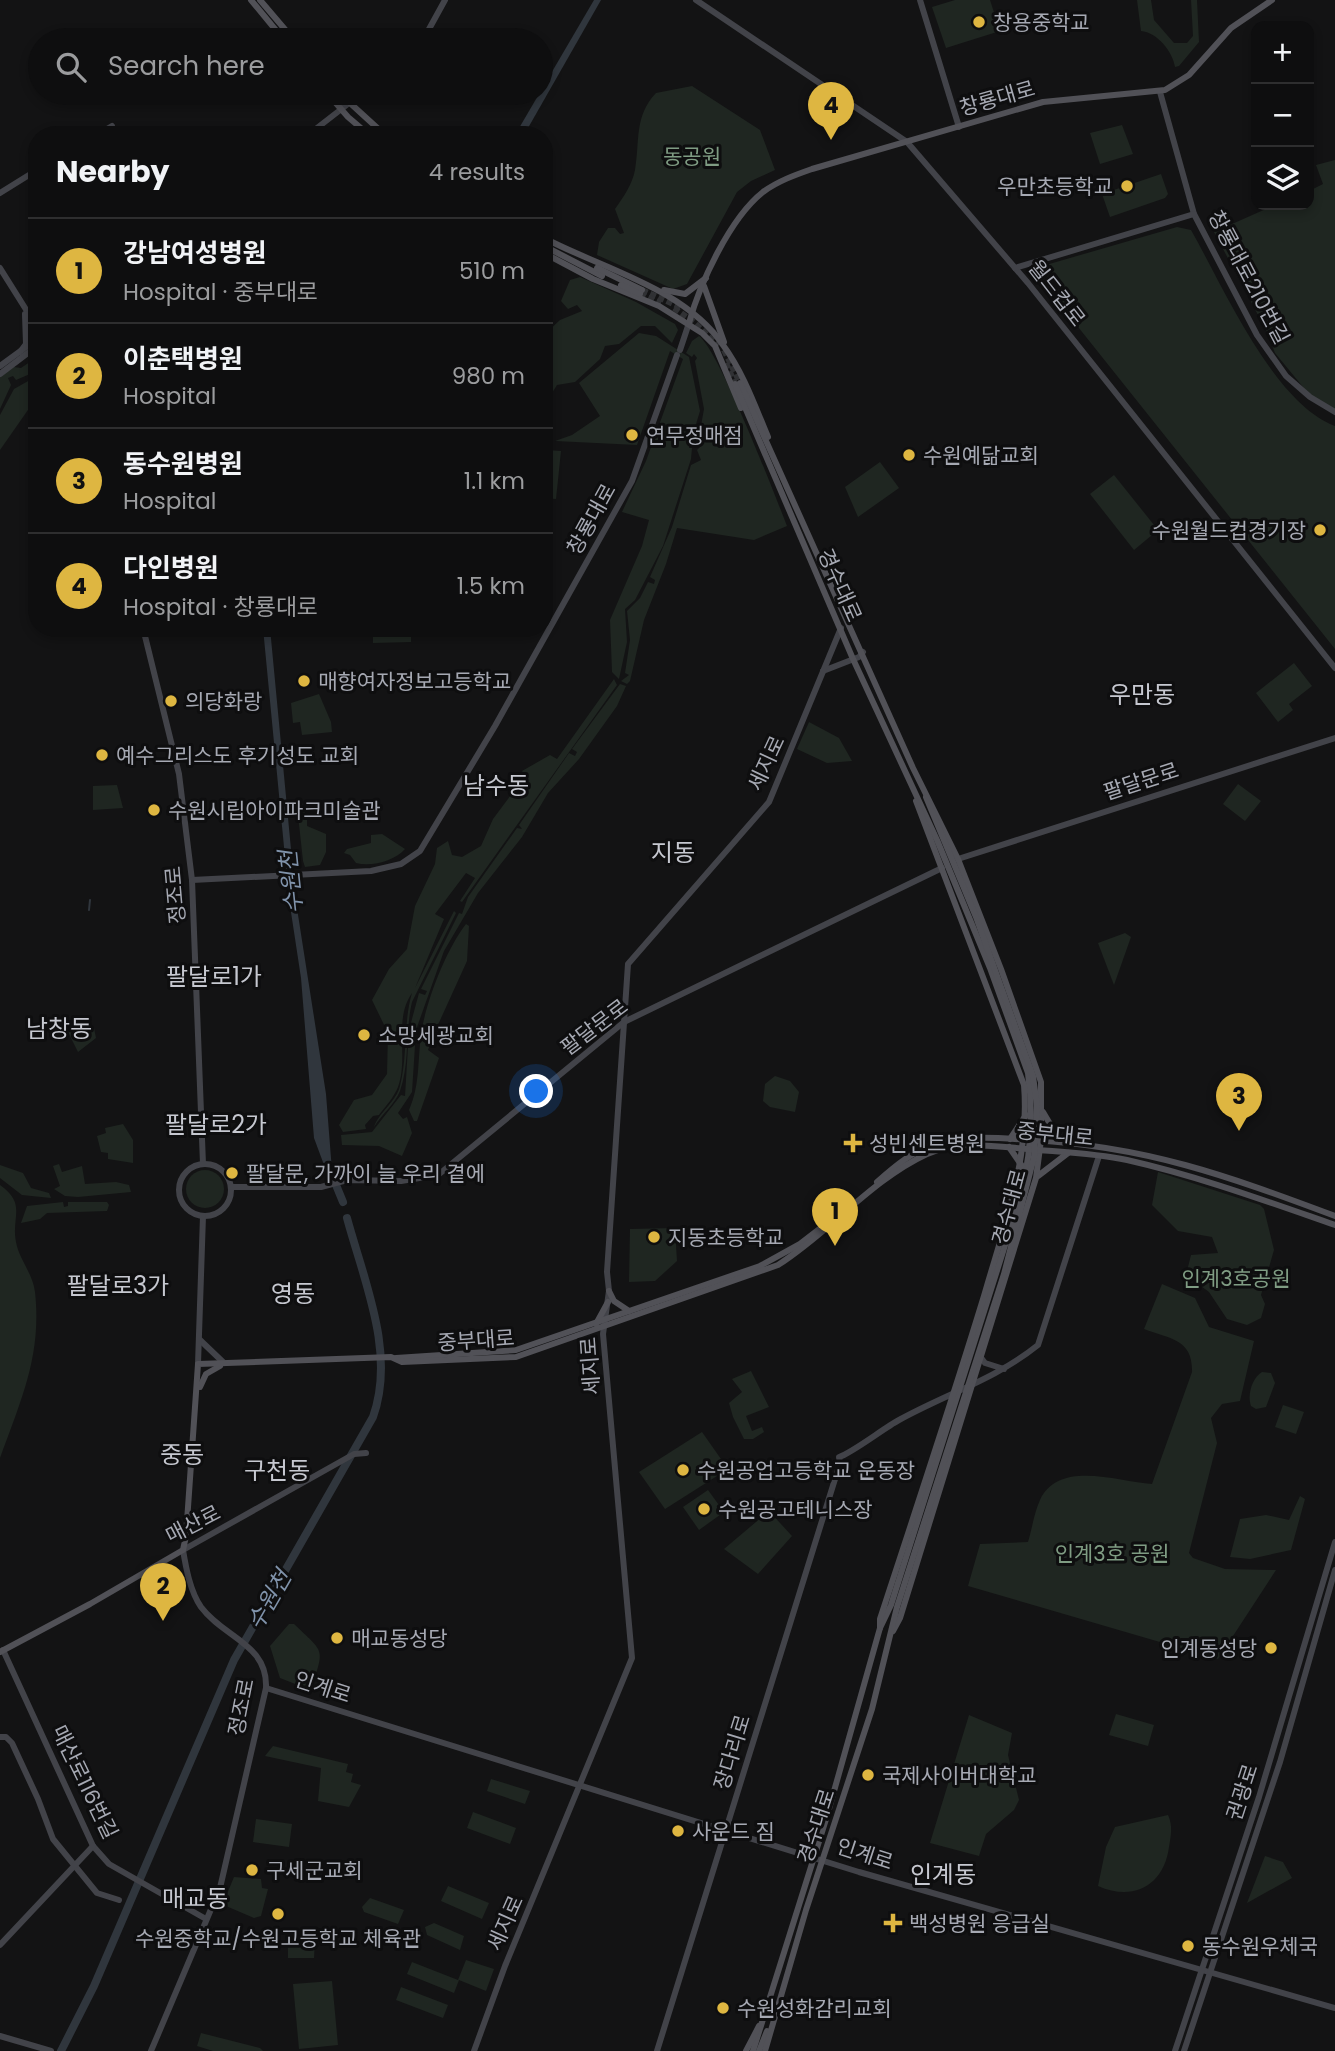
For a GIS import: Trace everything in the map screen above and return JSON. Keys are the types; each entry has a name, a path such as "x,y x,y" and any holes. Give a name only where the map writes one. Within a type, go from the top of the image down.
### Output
{"main road":[{"path":"251,0 274,28"},
{"path":"260,0 284,28"},
{"name":"창룡대로","path":"689,323 705,281 742,214 770,187 812,169 1043,102 1160,92 1180,82 1231,28 1272,0"},
{"path":"337,105 359,126"},
{"path":"351,105 375,126"},
{"path":"553,246 692,311 726,347"},
{"path":"553,257 689,323 715,346 736,381 786,496"},
{"path":"643,290 679,295 690,292 705,281 736,381 786,496"},
{"name":"경수대로","path":"786,496 853,659 916,800 939,839"},
{"name":"경수대로","path":"786,496 863,652 926,795 958,859 1041,1082 1041,1150 1036,1178 974,1386 898,1625 892,1631"},
{"name":"경수대로","path":"926,795 939,839"},
{"name":"경수대로","path":"753,2051 857,1716 880,1619 952,1395 1024,1149 1027,1113 1024,1085 943,868 917,810 916,800"},
{"path":"894,1606 1011,1250 1031,1177 1037,1125 1036,1089 1025,1050 976,918 939,839"},
{"path":"1042,1111 1056,1134 1065,1141"},
{"path":"1021,1166 1009,1142 1027,1113"},
{"name":"중부대로","path":"198,1364 511,1352 605,1323 629,1311 760,1266 800,1244 895,1166 938,1143 973,1138 1009,1142 1024,1149 1099,1156 1154,1167 1231,1189 1335,1225"},
{"name":"중부대로","path":"393,1357 402,1362 516,1357 605,1323 778,1265 812,1242 892,1175 927,1154 960,1146 1025,1140 1107,1145 1193,1165 1335,1216"},
{"path":"1036,1178 1069,1152"},
{"path":"609,1291 620,1307 629,1311"},
{"path":"596,1324 608,1302"},
{"name":"정조로","path":"183,1549 198,1364"},
{"path":"195,1400 203,1377 225,1364"},
{"name":"매산로","path":"1,1651 183,1549"},
{"name":"경수대로","path":"880,1628 894,1606"},
{"name":"경수대로","path":"765,2051 769,2030 872,1709 892,1631 894,1606"},
{"name":"경수대로","path":"746,2051 759,2026"},
{"name":"경수대로","path":"759,2051 769,2030"}],"street":[{"path":"430,28 445,0"},
{"name":"월드컵로","path":"696,0 907,142 1015,268 1335,668"},
{"path":"920,0 959,127"},
{"name":"창룡대로210번길","path":"1160,92 1194,214 1269,354 1293,383 1335,412"},
{"path":"320,126 347,105"},
{"path":"0,192 28,175"},
{"path":"1015,268 1194,214"},
{"path":"0,268 28,315"},
{"path":"20,352 26,344 27,333 23,308"},
{"name":"창룡대로","path":"553,622 632,481 689,323"},
{"path":"0,366 28,346"},
{"path":"0,374 28,353"},
{"name":"세지로","path":"474,2051 505,1966 632,1658 603,1334 609,1291 607,1272 628,964 769,802 841,628"},
{"name":"정조로","path":"145,637 179,774 192,880 203,1164"},
{"name":"창룡대로","path":"192,880 390,867 420,851 545,637"},
{"path":"823,671 863,652"},
{"name":"팔달문로","path":"958,859 1335,738"},
{"name":"팔달문로","path":"231,1187 325,1186 345,1181 401,1181 438,1175 624,1022 943,868"},
{"name":"장다리로","path":"657,2051 842,1459 901,1419 974,1386 1038,1345 1099,1156"},
{"path":"203,1164 218,1168 231,1187 227,1204 221,1211 203,1216 187,1209 182,1202 179,1187 187,1172 203,1164"},
{"name":"정조로","path":"198,1364 203,1216"},
{"path":"200,1340 225,1364"},
{"path":"982,1359 985,1363 1004,1368"},
{"name":"매산로","path":"183,1549 331,1467 364,1453"},
{"name":"권광로","path":"1175,2051 1267,1773 1335,1542"},
{"name":"정조로","path":"151,2051 227,1863 267,1674 262,1660 200,1605 183,1549"},
{"path":"1184,2051 1269,1800 1335,1570"},
{"name":"매산로116번길","path":"1,1651 93,1846 108,1864 206,1919"},
{"name":"인계로","path":"266,1688 812,1857 1335,2008"},
{"path":"0,1738 6,1737 12,1743 53,1839 72,1865 97,1893 119,1900"},
{"path":"0,1945 72,1865 93,1846"},
{"path":"0,2036 50,2051"}],"green space":[{"path":"955,0 990,0 1000,31 946,48 932,7"},
{"path":"1137,0 1151,0 1154,20 1174,43 1187,43 1193,36 1191,0 1197,0 1199,42 1179,66 1175,67 1168,49 1158,39 1141,31"},
{"name":"동공원","path":"692,86 760,130 775,170 751,181 737,192 687,284 673,289 597,255 599,242 608,228 615,228 620,234 624,233 615,209 634,175 639,129 649,102 656,93"},
{"path":"1122,125 1133,154 1100,164 1090,133"},
{"path":"1335,160 1335,411 1308,393 1275,353 1266,330 1214,232 1264,210 1314,210 1314,188 1323,184 1316,165"},
{"path":"1161,174 1168,194 1165,198 1110,217 1102,194"},
{"path":"1177,227 1191,230 1234,311 1271,369 1291,394 1312,413 1335,426 1335,649 1039,278 1039,267"},
{"path":"580,277 636,302 675,324 678,330 672,343 655,326 641,326 619,344 605,346 600,359 575,382 557,385 553,391 553,327 560,320 582,311 577,305 568,309 561,301 570,280"},
{"path":"639,333 656,336 689,357 700,411 693,434 689,435 691,459 663,546 635,600 625,609 627,642 619,679 612,672 610,620 642,546 649,520 622,512 646,461 683,359 670,351 637,445 555,441 572,435 600,416 579,383"},
{"path":"699,336 720,367 787,526 754,540 677,528 644,620 630,681 627,684 621,681 629,675 625,673 630,640 627,611 640,598 648,582 654,584 655,580 650,577 672,527 691,465 701,460 697,450 703,444 700,431 704,409 695,361 697,358 694,354 692,357 686,353 692,341"},
{"path":"28,363 28,375 16,380 13,376 8,378 11,385 0,409 0,376 14,367 21,368"},
{"path":"28,381 28,410 0,450 0,415 14,389"},
{"path":"553,450 561,451 556,499 553,499"},
{"path":"880,462 899,488 858,517 845,487"},
{"path":"1114,475 1158,530 1134,550 1090,494"},
{"path":"373,637 411,637 411,642 373,643"},
{"path":"1294,663 1312,686 1289,704 1293,710 1278,722 1256,693"},
{"path":"614,679 617,685 462,902 460,901 475,878 466,873 435,914 444,919 415,988 454,911 456,913 412,1002 400,1091 374,1127 400,1086 412,993 403,1015 401,1075 396,1091 379,1115 373,1116 365,1125 366,1129 343,1132 339,1125 354,1100 372,1095 387,1074 388,1033 372,1000 389,969 407,949 415,906 435,864 437,848 448,841 452,855 462,857 481,846 493,819 525,776 522,771 550,755 557,759"},
{"path":"620,684 626,686 617,706 579,759 548,793 522,837 478,893 444,951 416,1030 412,1092 398,1113 403,1119 407,1117 412,1133 402,1156 379,1146 342,1145 341,1135 372,1132 401,1095 405,1096 409,1030 419,993 425,995 427,991 421,989 459,913 462,914 468,897 517,828 522,829 519,825 569,753 575,756 577,752 572,749"},
{"path":"319,694 331,722 332,732 302,735 300,722 293,723 291,703"},
{"path":"809,722 839,738 852,761 827,763 797,749"},
{"path":"1238,784 1261,801 1245,821 1223,804"},
{"path":"117,785 123,808 93,810 93,786"},
{"path":"301,801 307,811 307,826 326,834 326,852 320,865 305,867 303,861 297,806"},
{"path":"382,834 405,849 389,860 369,864 356,863 350,855 344,853 347,849 371,843 371,835"},
{"path":"466,924 469,926 467,961 428,1050 439,1058 417,1121 414,1121 409,1110 417,1080 420,1039 425,1017 445,960"},
{"path":"1125,933 1131,937 1114,985 1098,943"},
{"path":"84,1023 88,1030 94,1028 96,1038 78,1052 67,1030"},
{"path":"775,1076 790,1081 799,1092 795,1112 770,1107 763,1101 765,1084"},
{"path":"123,1124 133,1140 133,1163 108,1159 108,1153 101,1152 97,1136 106,1133 105,1128"},
{"path":"59,1164 62,1172 82,1166 85,1184 116,1182 129,1185 131,1192 65,1196 54,1189 60,1186 53,1166"},
{"path":"0,1165 23,1173 31,1188 49,1193 51,1198 22,1195 0,1178"},
{"path":"205,1170 219,1175 224,1189 219,1203 205,1208 191,1203 186,1189 191,1175"},
{"name":"인계3호공원","path":"1158,1172 1260,1205 1264,1209 1274,1250 1261,1295 1265,1304 1261,1318 1247,1325 1227,1319 1209,1292 1186,1275 1191,1255 1218,1253 1212,1237 1178,1231 1152,1205"},
{"path":"0,1185 16,1205 16,1242 34,1285 36,1315 33,1357 28,1377 0,1458"},
{"path":"63,1202 64,1207 68,1206 68,1202 107,1202 109,1205 107,1211 47,1213 40,1219 21,1223 27,1206"},
{"path":"675,1228 677,1261 655,1281 629,1282 630,1229"},
{"name":"인계3호 공원","path":"1162,1284 1195,1298 1209,1327 1254,1341 1240,1401 1222,1404 1211,1418 1217,1443 1189,1553 1193,1558 1225,1569 1276,1570 1218,1659 968,1586 980,1544 1028,1542 1040,1500 1049,1487 1061,1480 1075,1476 1091,1476 1152,1484 1192,1372 1189,1353 1184,1347 1171,1338 1144,1329"},
{"path":"751,1371 769,1407 746,1416 752,1431 762,1427 764,1432 753,1439 744,1439 729,1403 742,1392 732,1379"},
{"path":"1262,1372 1271,1373 1275,1383 1266,1407 1256,1409 1251,1406 1250,1392 1255,1378"},
{"path":"1283,1405 1304,1412 1296,1434 1275,1427"},
{"name":"수원공업고등학교 운동장","path":"702,1432 728,1469 665,1509 639,1472"},
{"name":"수원공고테니스장","path":"708,1490 724,1512 699,1530 683,1507"},
{"path":"1300,1496 1305,1499 1291,1550 1250,1559 1230,1557 1240,1519 1266,1515 1289,1520"},
{"path":"769,1511 792,1536 758,1574 724,1549"},
{"path":"289,1624 294,1624 319,1651 319,1664 312,1687 308,1689 280,1678 270,1646"},
{"path":"1116,1714 1154,1725 1148,1746 1109,1735"},
{"path":"969,1715 1012,1733 1008,1755 1019,1800 1014,1810 986,1834 979,1856 930,1843"},
{"path":"273,1746 348,1764 346,1772 353,1774 351,1782 361,1785 349,1807 318,1801 321,1768 265,1756"},
{"path":"491,1779 530,1791 525,1804 487,1791"},
{"path":"473,1812 516,1828 510,1844 467,1828"},
{"path":"1168,1815 1171,1827 1169,1847 1161,1871 1154,1880 1135,1891 1124,1892 1098,1886 1106,1847 1115,1827"},
{"path":"256,1819 292,1824 289,1847 253,1842"},
{"path":"1265,1856 1283,1862 1292,1878 1247,1903"},
{"path":"234,1877 261,1879 262,1888 268,1889 261,1916 254,1918 226,1906 224,1901"},
{"path":"448,1886 489,1903 482,1919 441,1901"},
{"path":"370,1898 404,1910 398,1924 364,1912 362,1907"},
{"path":"434,1923 464,1936 460,1950 427,1935 425,1927"},
{"path":"288,1939 315,1940 314,1958 288,1958"},
{"path":"466,1960 494,1969 486,1991 459,1980 454,1993 407,1974 412,1962 458,1980"},
{"path":"332,1981 338,2045 299,2049 293,1984"},
{"path":"401,1987 448,2005 443,2018 396,2000"},
{"path":"201,2033 263,2051 213,2051 197,2046"}],"water":[{"path":"594,0 601,0 553,84 553,70"},
{"path":"533,105 541,105 529,126 520,126"},
{"path":"264,637 271,637 296,902 326,1094 332,1171 327,1173 314,1138 301,978 289,899"}],"waterway":[{"path":"89,910 90,900"},
{"name":"수원천","path":"327,1163 343,1202"},
{"name":"수원천","path":"61,2051 94,1986 234,1660 373,1417 379,1393 379,1343 369,1292 347,1218"}],"tunnel":[{"path":"642,290 682,308"},
{"path":"640,294 661,303"},
{"path":"674,308 695,323 718,346"},
{"path":"724,350 740,383"},
{"path":"726,363 735,384"}],"place":[{"name":"창용중학교","path":"979,22"},
{"name":"다인병원","path":"831,140"},
{"name":"우만초등학교","path":"1127,186"},
{"name":"연무정매점","path":"632,435"},
{"name":"수원예닮교회","path":"909,455"},
{"name":"수원월드컵경기장","path":"1320,530"},
{"name":"매향여자정보고등학교","path":"304,681"},
{"name":"의당화랑","path":"171,701"},
{"name":"예수그리스도 후기성도 교회","path":"102,755"},
{"name":"수원시립아이파크미술관","path":"154,810"},
{"name":"소망세광교회","path":"364,1035"},
{"name":"동수원병원","path":"1239,1131"},
{"name":"성빈센트병원","path":"853,1143"},
{"name":"팔달문, 가까이 늘 우리 곁에","path":"232,1173"},
{"name":"지동초등학교","path":"654,1237"},
{"name":"강남여성병원","path":"835,1246"},
{"name":"수원공업고등학교 운동장","path":"683,1470"},
{"name":"수원공고테니스장","path":"704,1509"},
{"name":"이춘택병원","path":"163,1621"},
{"name":"매교동성당","path":"337,1638"},
{"name":"인계동성당","path":"1271,1648"},
{"name":"국제사이버대학교","path":"868,1775"},
{"name":"사운드 짐","path":"678,1831"},
{"name":"구세군교회","path":"252,1870"},
{"name":"수원중학교/수원고등학교 체육관","path":"278,1914"},
{"name":"백성병원 응급실","path":"893,1923"},
{"name":"동수원우체국","path":"1188,1946"},
{"name":"수원성화감리교회","path":"723,2008"}],"district":[{"name":"우만동","path":"1142,694"},
{"name":"남수동","path":"496,785"},
{"name":"지동","path":"673,852"},
{"name":"팔달로1가","path":"214,976"},
{"name":"남창동","path":"59,1028"},
{"name":"팔달로2가","path":"216,1124"},
{"name":"팔달로3가","path":"118,1285"},
{"name":"영동","path":"293,1293"},
{"name":"중동","path":"182,1454"},
{"name":"구천동","path":"277,1470"},
{"name":"인계동","path":"943,1874"},
{"name":"매교동","path":"195,1898"}]}
